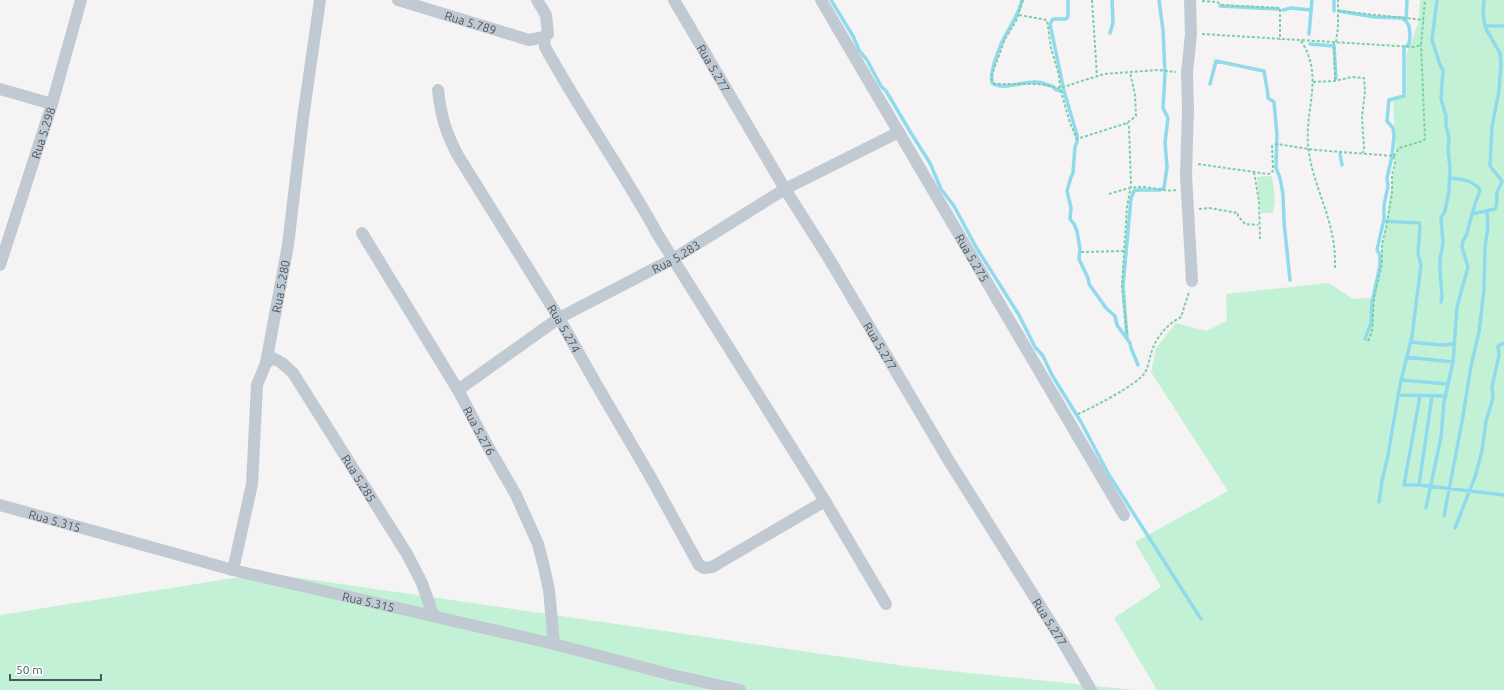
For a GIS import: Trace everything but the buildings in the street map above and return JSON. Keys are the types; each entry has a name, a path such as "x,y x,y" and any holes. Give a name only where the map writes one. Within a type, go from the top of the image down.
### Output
{"street":[{"name":"Rua 5.298","path":"0,265 52,104 81,0"},
{"name":"Rua 5.280","path":"233,570 252,484 257,385 266,363 288,244 302,118 320,0"},
{"name":"Rua 5.789","path":"398,0 529,40 544,37"},
{"path":"537,0 547,21 548,34 544,37 545,47 550,56 673,259 825,501 886,604"},
{"name":"Rua 5.277","path":"674,0 949,461 1061,639 1091,690"},
{"name":"Rua 5.275","path":"821,0 1124,515"},
{"path":"1190,1 1191,34 1187,73 1188,109 1186,163 1192,281"},
{"path":"0,88 52,104"},
{"name":"Rua 5.274","path":"438,90 440,113 446,133 457,154 560,318 699,565 704,568 712,567 825,501"},
{"name":"Rua 5.283","path":"458,390 560,318 673,259 786,189 899,132"},
{"name":"Rua 5.276","path":"362,233 458,390 516,496 538,544 549,590 554,644"},
{"name":"Rua 5.285","path":"266,363 273,358 282,363 301,385 407,554 422,583 433,615"},
{"name":"Rua 5.315","path":"0,505 233,570 433,615 554,644 672,675 740,690"}],"path":[{"path":"1023,0 1018,15 1005,39 991,77 994,84 1038,84 1060,88 1104,74 1158,70 1187,73"},
{"path":"1092,0 1097,76"},
{"path":"1335,81 1335,42 1338,0"},
{"path":"1368,341 1372,332 1374,297 1382,264 1382,244 1391,198 1392,175 1395,163 1394,156 1399,148 1425,139 1421,45 1425,0"},
{"path":"1190,1 1280,8 1280,40"},
{"path":"1338,11 1424,20"},
{"path":"1018,15 1047,20 1051,48 1059,76 1060,88 1070,123 1077,139 1127,123 1136,116 1135,95 1130,72"},
{"path":"1191,34 1414,47 1421,45"},
{"path":"1301,41 1309,54 1313,71 1310,100 1309,149 1314,178 1332,236 1335,270"},
{"path":"1313,82 1335,81 1352,77 1364,78 1365,91 1362,117 1363,153"},
{"path":"1127,123 1129,127 1130,188 1127,207 1122,298 1127,333"},
{"path":"1186,163 1272,173 1272,146 1277,144 1309,149 1394,156"},
{"path":"1254,172 1259,201 1260,239"},
{"path":"1109,194 1130,188 1149,188 1165,191 1187,189"},
{"path":"1189,209 1209,208 1238,213 1238,216 1245,224 1258,225"},
{"path":"1081,252 1124,251"},
{"path":"1070,422 1078,414 1124,389 1143,376 1147,370 1152,348 1171,322 1181,317 1192,281"}],"green space":[{"path":"1420,0 1504,0 1504,690 1157,690 1114,618 1161,587 1135,542 1228,491 1151,372 1156,348 1176,323 1206,331 1227,321 1226,294 1329,283 1353,299 1371,298 1381,253 1396,157 1393,100 1405,93 1406,56 1419,21"},
{"path":"1272,176 1275,200 1273,213 1261,213 1257,177"},
{"path":"265,573 912,667 1134,690 0,690 0,615"}],"waterway":[{"path":"831,0 853,36 859,50 867,60 881,86 886,91 930,163 941,189 954,206 976,247 1019,315 1035,347 1043,356 1052,375 1081,422 1109,475 1201,619"},
{"path":"1022,0 1018,13 1002,42 996,57 992,72 992,83 1008,86 1038,82 1052,86 1055,89 1064,92"},
{"path":"1068,0 1068,16 1066,19 1053,19 1050,24 1064,91 1077,135 1073,173 1067,191 1071,208 1070,219 1077,231 1080,249 1079,259 1088,278 1089,284 1106,308 1115,316 1117,325 1130,343 1138,365"},
{"path":"1110,33 1113,23 1112,0"},
{"path":"1159,0 1163,30 1165,74"},
{"path":"1309,34 1312,0"},
{"path":"1334,0 1334,11"},
{"path":"1406,21 1407,0"},
{"path":"1437,0 1432,40 1443,71 1441,99 1446,116 1446,126 1449,138 1448,150 1450,167 1449,191 1445,211 1441,218 1443,243 1440,259 1441,302"},
{"path":"1472,214 1495,209 1497,203 1497,193 1502,181 1490,166 1492,127 1499,91 1501,64 1500,53 1486,29 1483,13 1484,0"},
{"path":"1220,6 1278,9"},
{"path":"1283,10 1291,8 1311,10"},
{"path":"1339,11 1374,17 1402,18 1409,26 1410,35 1409,44 1404,48 1404,96 1389,100 1387,121 1393,128 1394,135 1392,156 1387,178 1388,186 1384,205 1384,219 1377,250 1380,255 1380,266 1372,303 1371,323 1365,339"},
{"path":"1485,26 1504,26"},
{"path":"1310,44 1334,46 1336,78"},
{"path":"1210,84 1216,61 1264,71 1268,98 1274,102 1277,135 1276,168 1280,178 1283,194 1284,222 1290,280"},
{"path":"1127,338 1123,286 1131,198 1134,191 1137,190 1160,190 1164,188 1167,167 1165,142 1168,118 1163,108 1165,74"},
{"path":"1340,154 1342,165"},
{"path":"1426,508 1441,437 1444,402 1453,362 1457,307 1468,267 1462,247 1463,241 1466,236 1480,190 1470,182 1450,178"},
{"path":"1444,516 1471,366 1479,332 1484,289 1485,247 1488,227 1487,212"},
{"path":"1379,502 1400,385 1412,336 1421,265 1418,254 1419,223 1384,221"},
{"path":"1411,342 1440,345 1454,344"},
{"path":"1455,528 1475,477 1482,451 1486,421 1493,398 1492,387 1499,355 1498,346 1504,343"},
{"path":"1406,357 1453,362"},
{"path":"1401,380 1448,384"},
{"path":"1398,395 1446,396"},
{"path":"1420,396 1404,485 1419,485 1504,495"},
{"path":"1419,485 1432,396"}]}
